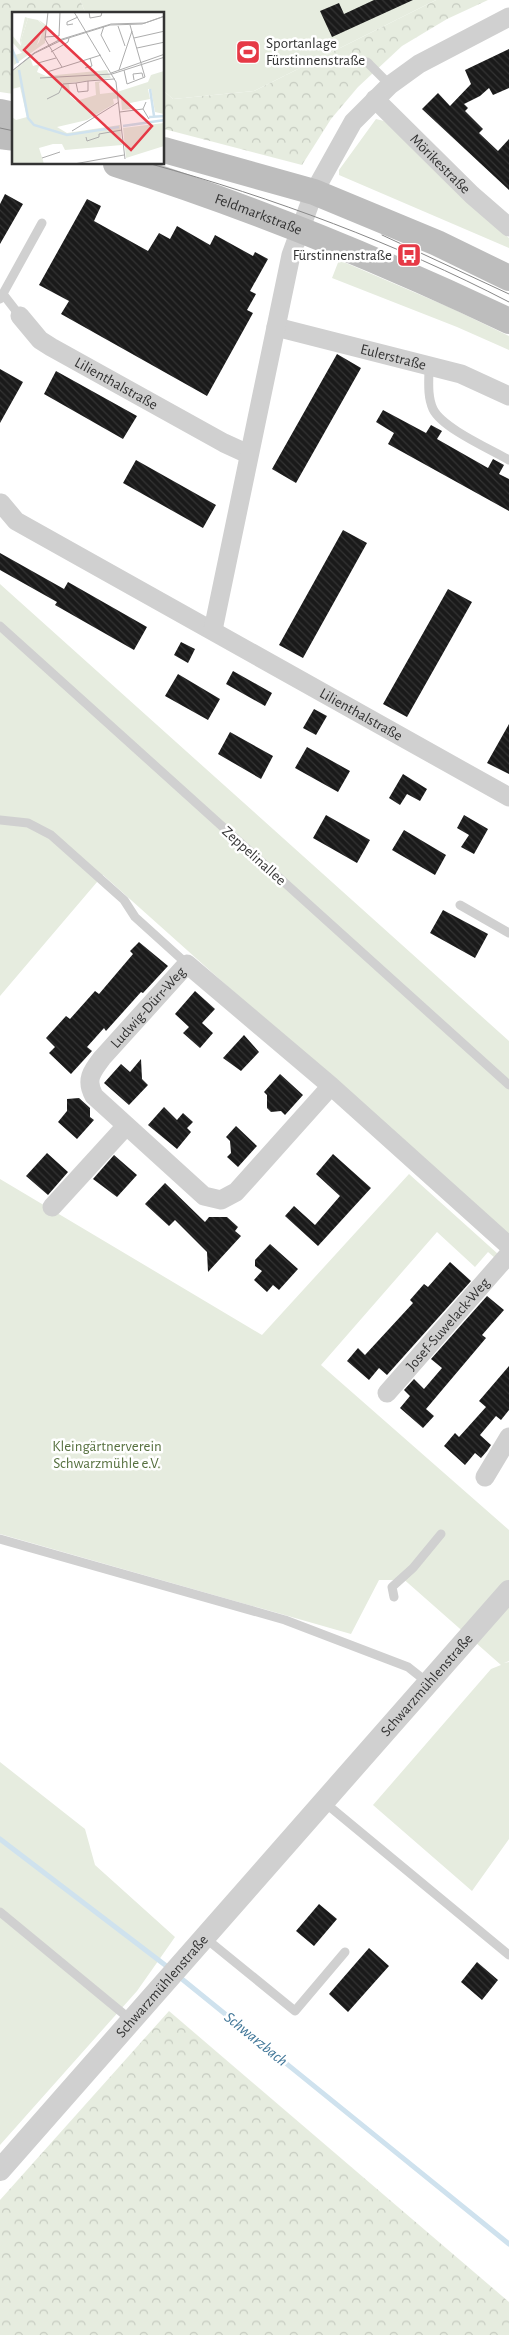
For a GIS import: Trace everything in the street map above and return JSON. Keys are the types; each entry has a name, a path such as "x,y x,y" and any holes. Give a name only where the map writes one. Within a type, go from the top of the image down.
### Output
{"main road":[{"path":"165,150 314,192 437,243 509,278"},
{"name":"Feldmarkstraße","path":"119,165 299,229 414,276 509,320"}],"street":[{"path":"213,630 248,454 291,255 314,192 353,122 390,85 419,64 509,17"},
{"name":"Mörikestraße","path":"375,100 472,195 509,227"},
{"name":"Lilienthalstraße","path":"20,316 40,340 224,443 248,454"},
{"name":"Eulerstraße","path":"276,327 461,374 509,396"},
{"name":"Lilienthalstraße","path":"1,503 16,521 509,797"},
{"name":"Ludwig-Dürr-Weg","path":"330,1086 236,1192 221,1200 204,1196 94,1096 89,1084 91,1072 187,964 330,1086 509,1246"},
{"path":"52,1207 126,1126"},
{"name":"Josef-Suwelack-Weg","path":"387,1393 509,1254"},
{"path":"485,1477 509,1437"},
{"name":"Schwarzmühlenstraße","path":"0,2170 509,1591"}],"lane":[{"path":"367,62 390,85"},
{"path":"20,316 1,297 42,223"},
{"path":"429,367 429,392 433,408 440,420 509,460"},
{"name":"Zeppelinallee","path":"0,626 509,1085"},
{"path":"0,820 28,823 51,835 124,900 135,917 187,964"},
{"path":"460,905 509,933"},
{"path":"394,1597 392,1586 413,1568 441,1534"},
{"path":"0,1539 285,1620 408,1667 428,1682"},
{"path":"324,1801 509,1955"},
{"path":"0,1912 132,2020"},
{"path":"204,1937 295,2010 345,1952"}],"green space":[{"path":"0,0 80,0 85,12 12,12 12,94 0,92"},
{"name":"Sportanlage Fürstinnenstraße","path":"80,0 436,0 254,91 173,99 165,92 165,12 85,12"},
{"path":"436,0 488,0 447,19 402,46 358,87 331,119 302,165 165,129 165,92 173,99 254,91"},
{"path":"376,119 384,121 509,238 509,248 339,175 339,170"},
{"path":"339,260 451,308 509,336 509,350 457,327 332,278"},
{"path":"0,584 509,1041 509,1238 103,875 0,996"},
{"name":"Kleingärtnerverein Schwarzmühle e.V.","path":"409,1174 498,1254 495,1258 488,1252 475,1267 437,1232 321,1365 509,1530 509,1661 504,1663 509,1662 509,1839 472,1891 373,1805 491,1669 501,1665 400,1576 396,1580 379,1580 351,1634 0,1534 0,1179 262,1335"},
{"path":"0,1762 85,1829 95,1865 175,1937 137,1991 0,2145"},
{"path":"169,2011 509,2302 509,2335 0,2335 0,2200"}],"building":[{"path":"374,0 413,0 332,37 320,11 339,3 344,14"},
{"path":"509,49 509,88 493,95 489,88 480,96 464,104 468,108 465,111 483,129 479,133 498,151 509,139 509,190 422,109 438,93 450,106 471,84 465,70"},
{"path":"5,194 23,204 0,244 0,204"},
{"path":"87,199 101,206 94,221 148,251 159,233 170,239 177,226 210,245 215,235 253,256 255,252 268,259 250,291 256,294 247,310 253,313 207,396 61,314 69,301 39,285"},
{"path":"337,354 361,368 296,483 272,469"},
{"path":"0,369 23,382 0,423"},
{"path":"56,371 137,416 123,439 44,394"},
{"path":"383,410 426,433 431,425 442,431 437,439 488,468 493,459 504,465 499,474 509,479 509,511 388,444 394,433 376,422"},
{"path":"136,460 216,505 203,528 123,483"},
{"path":"343,530 367,543 303,658 279,645"},
{"path":"0,553 64,589 68,582 147,627 134,650 55,605 57,602 0,570"},
{"path":"448,589 472,602 407,717 383,704"},
{"path":"181,642 195,649 188,663 174,655"},
{"path":"233,671 272,693 265,706 226,684"},
{"path":"178,674 220,699 208,720 165,696"},
{"path":"314,709 327,716 316,735 303,728"},
{"path":"509,724 509,774 487,763"},
{"path":"230,732 273,756 261,779 218,754"},
{"path":"307,747 350,771 338,792 295,768"},
{"path":"403,774 427,789 420,801 407,794 400,805 389,798"},
{"path":"326,815 370,840 357,863 313,838"},
{"path":"464,815 488,829 474,854 461,847 469,835 457,828"},
{"path":"404,830 446,855 435,875 392,850"},
{"path":"443,910 488,934 475,958 430,933"},
{"path":"139,942 168,966 143,993 141,992 106,1031 104,1028 87,1047 92,1051 71,1074 49,1053 55,1047 46,1038 66,1016 70,1019 95,991 99,994 133,954 130,951"},
{"path":"195,991 215,1009 202,1023 213,1033 200,1048 183,1033 189,1027 175,1014"},
{"path":"244,1035 259,1052 241,1071 223,1058"},
{"path":"141,1059 142,1079 148,1085 129,1105 104,1083 121,1064 130,1072"},
{"path":"280,1074 303,1095 285,1115 281,1111 271,1112 267,1108 267,1095 264,1092"},
{"path":"79,1098 90,1108 90,1117 94,1120 77,1139 58,1122 67,1111 67,1099"},
{"path":"164,1107 177,1120 183,1113 193,1122 187,1128 191,1132 177,1149 148,1125"},
{"path":"236,1126 257,1146 238,1167 227,1157 231,1153 230,1141 226,1137"},
{"path":"47,1153 68,1172 48,1195 26,1176"},
{"path":"333,1154 371,1188 318,1246 285,1216 294,1206 315,1225 340,1196 316,1174"},
{"path":"114,1155 137,1175 117,1197 93,1179"},
{"path":"165,1183 205,1222 209,1217 227,1217 238,1227 235,1231 241,1236 208,1272 207,1252 175,1220 169,1226 145,1204"},
{"path":"270,1244 298,1269 279,1290 273,1285 267,1292 254,1280 262,1271 255,1266 255,1260"},
{"path":"450,1262 471,1281 387,1375 379,1368 369,1380 347,1361 358,1348 365,1355 413,1303 410,1300 424,1284 428,1287"},
{"path":"487,1296 504,1310 482,1335 486,1338 426,1409 434,1416 423,1428 400,1408 410,1396 404,1390 414,1379 424,1389 442,1368 431,1359"},
{"path":"509,1366 509,1410 501,1420 496,1416 480,1435 491,1445 487,1451 481,1458 475,1453 465,1465 444,1446 455,1433 459,1437 486,1407 479,1401"},
{"path":"319,1904 337,1919 314,1946 296,1931"},
{"path":"369,1948 389,1966 348,2012 329,1994"},
{"path":"477,1962 498,1980 482,2000 461,1982"}],"waterway":[{"name":"Schwarzbach","path":"0,1839 169,1968"},
{"name":"Schwarzbach","path":"177,1975 509,2244"}],"tram line":[{"path":"0,128 12,131"},
{"path":"155,165 288,207 378,241 509,302"},
{"path":"382,235 509,294"}],"place":[{"name":"Sportanlage Fürstinnenstraße","path":"248,52"},
{"name":"Fürstinnenstraße","path":"409,255"}]}
